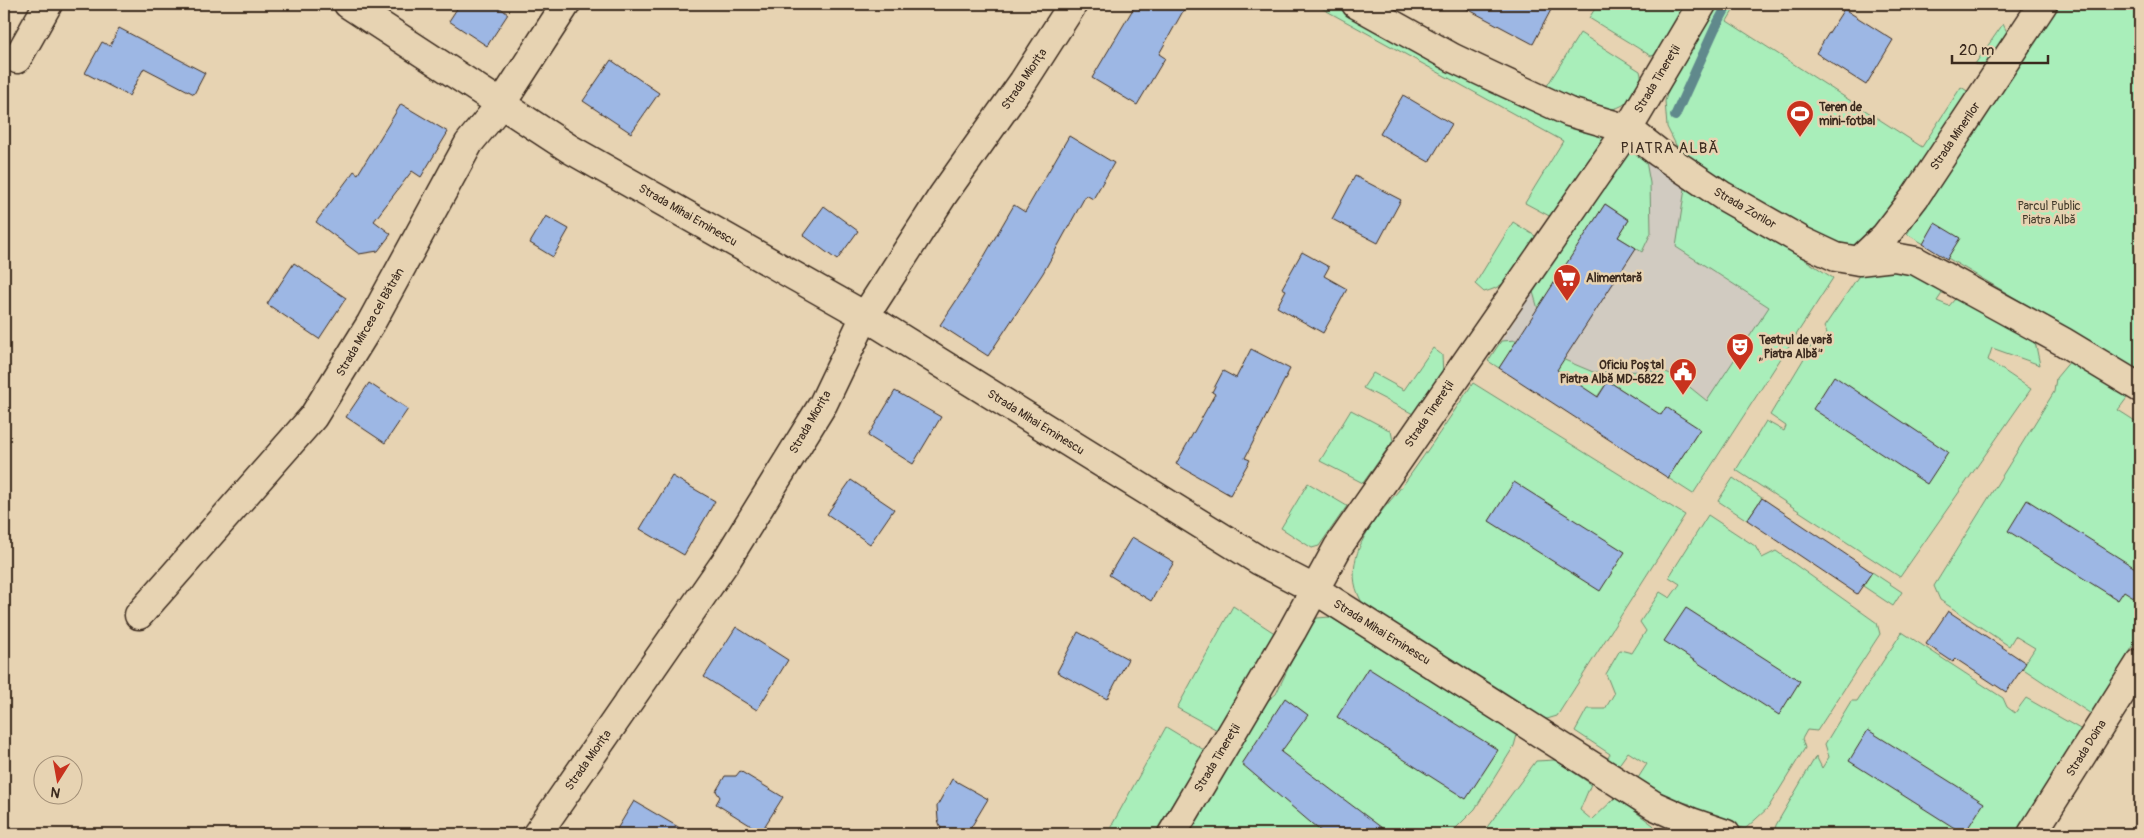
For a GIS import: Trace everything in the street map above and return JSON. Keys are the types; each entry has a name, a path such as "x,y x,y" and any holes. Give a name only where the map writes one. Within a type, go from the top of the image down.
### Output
{"street":[{"path":"17,58 48,4"},
{"name":"Strada Mihai Eminescu","path":"348,4 570,149 865,316 1260,561 1314,589 1655,806 1691,822 1726,834"},
{"name":"Strada Mircea cel Bătrân","path":"139,615 313,417 372,323 469,142 502,103 566,4"},
{"name":"Strada Mioriţa","path":"537,834 726,561 823,404 865,316 943,195 1023,82 1073,4"},
{"name":"Strada Zorilor","path":"1356,4 1453,58 1490,76 1570,112 1628,129 1659,153 1723,196 1802,241 1836,257 1859,261 1894,257 1916,261 2140,388"},
{"name":"Strada Tinereţii","path":"1172,834 1292,631 1338,547 1628,129 1702,4"},
{"name":"Strada Minerilor","path":"1859,261 1885,236 1915,197 2042,4"},
{"name":"Strada Doina","path":"2032,834 2140,663"}],"shaded area":[{"path":"1629,145 1833,278 1693,494 1488,361"}],"green space":[{"path":"1314,4 1337,4 1406,45 1607,137 1555,219 1525,203 1563,141"},
{"path":"1598,4 1688,4 1658,54 1651,56 1589,18"},
{"name":"Teren de mini-fotbal","path":"1715,4 1737,4 1727,21 1922,147 1961,87 1972,94 1862,248 1843,249 1724,187 1678,149 1667,127 1665,101 1672,77"},
{"name":"Parcul Public Piatra Albă","path":"2054,4 2140,4 2140,372 1907,234"},
{"path":"2003,24 2009,36 1989,66 1975,64"},
{"path":"1580,33 1640,71 1642,80 1632,97 1623,105 1612,109 1589,107 1545,89"},
{"path":"1629,145 1645,156 1650,183 1651,233 1642,252 1618,237 1629,220 1605,204 1538,309 1533,292"},
{"path":"1686,182 1833,278 1693,494 1668,478 1700,429 1669,426 1634,398 1608,381 1597,397 1515,344 1499,368 1488,361 1501,341 1517,340 1593,372 1663,371 1676,376 1707,401 1769,307 1676,247"},
{"path":"1513,222 1540,239 1517,272 1503,284 1484,292 1475,284"},
{"path":"1891,266 1947,286 1937,301 1949,306 1960,293 2034,337 2040,365 1992,348 1988,360 2031,389 1900,577 1736,470 1766,421 1784,431 1786,426 1770,415 1815,340 1822,340 1827,333 1824,327 1862,271"},
{"path":"1433,348 1442,355 1443,375 1419,417 1363,388 1373,373 1404,390"},
{"path":"2071,360 2132,391 2118,410 2140,424 2140,635 2091,714 2022,668 2035,648 2015,636 2009,646 1940,600 1934,586 2054,392 2056,378"},
{"path":"1473,383 1685,515 1557,716 1547,719 1532,714 1364,606 1355,583 1356,558 1364,537 1415,469"},
{"path":"1351,410 1391,431 1393,441 1363,483 1320,461"},
{"path":"1733,478 1762,498 1747,520 1718,501"},
{"path":"1308,483 1347,506 1319,546 1312,548 1281,528"},
{"path":"1708,515 1755,546 1762,558 1776,551 1877,623 1880,634 1817,731 1807,730 1802,739 1805,748 1768,808 1745,829 1689,811 1690,804 1670,799 1638,778 1647,764 1628,752 1618,766 1607,760 1610,754 1575,731 1587,709 1605,709 1614,694 1606,674 1620,650 1632,653 1646,631 1640,622 1660,592 1670,598 1680,584 1669,577"},
{"path":"1872,572 1902,592 1893,606 1863,586"},
{"path":"1233,606 1276,634 1219,731 1177,708"},
{"path":"1330,617 1517,735 1514,746 1475,809 1450,834 1186,834 1256,710 1276,694 1300,643 1317,618"},
{"path":"1902,632 2003,698 2007,707 2015,713 2026,698 2082,730 2015,834 1774,834 1776,825 1816,756 1822,768 1829,757 1825,744 1851,701 1857,701"},
{"path":"1166,727 1209,753 1161,834 1107,834"},
{"path":"1555,760 1591,784 1580,810 1592,820 1616,797 1653,825 1661,834 1482,834 1536,761"}],"building":[{"path":"460,4 495,4 508,14 487,46 449,21"},
{"path":"1136,4 1187,4 1159,54 1165,58 1137,105 1092,78"},
{"path":"1458,4 1554,4 1533,44"},
{"path":"1844,9 1893,40 1866,85 1816,53"},
{"path":"119,28 205,73 194,94 144,68 129,96 85,73 102,42 110,46"},
{"path":"611,60 659,93 631,133 583,101"},
{"path":"1403,95 1452,124 1429,162 1380,134"},
{"path":"401,104 448,132 421,177 412,171 374,221 391,234 378,251 359,254 316,222 354,171 358,174"},
{"path":"1069,136 1114,163 1093,199 1086,195 1043,273 988,356 940,325 974,274 1014,205 1025,212"},
{"path":"1355,176 1401,200 1378,243 1332,219"},
{"path":"1605,204 1629,220 1618,237 1636,248 1557,370 1598,397 1608,381 1661,415 1666,407 1700,429 1668,478 1499,368"},
{"path":"824,206 858,231 837,260 803,235"},
{"path":"546,216 569,229 553,257 530,243"},
{"path":"1935,223 1960,238 1947,259 1923,244"},
{"path":"1302,252 1329,267 1324,276 1347,289 1323,333 1277,307 1286,290 1282,288"},
{"path":"294,263 346,298 319,339 267,304"},
{"path":"1251,349 1290,369 1245,458 1250,460 1230,495 1176,464 1215,394 1212,392 1223,371 1236,378"},
{"path":"1834,376 1948,452 1927,484 1813,409"},
{"path":"369,383 408,409 385,443 346,417"},
{"path":"895,391 941,417 913,464 868,436"},
{"path":"672,476 715,501 684,555 640,529"},
{"path":"851,480 894,509 870,544 827,514"},
{"path":"1514,482 1625,552 1600,591 1489,521"},
{"path":"1762,498 1872,572 1857,594 1747,520"},
{"path":"2027,500 2140,571 2140,601 2124,591 2118,600 2008,531"},
{"path":"1132,537 1174,562 1151,601 1109,575"},
{"path":"1686,608 1800,681 1779,715 1664,641"},
{"path":"1948,611 2026,663 2006,692 1956,659 1953,662 1926,644"},
{"path":"736,627 788,660 757,710 704,677"},
{"path":"1078,632 1128,659 1107,699 1057,672"},
{"path":"1368,668 1498,750 1466,799 1337,717"},
{"path":"1285,698 1308,715 1281,752 1390,834 1324,834 1242,764"},
{"path":"1868,730 1984,803 1964,834 1849,761"},
{"path":"740,771 783,797 761,832 716,804 720,797 716,791 725,776 736,776"},
{"path":"952,779 988,799 967,834 943,834 938,820 937,806"},
{"path":"634,801 690,834 614,834"}],"waterway":[{"path":"1675,116 1728,4"}],"place":[{"name":"Teren de mini-fotbal","path":"1800,138"},
{"name":"Alimentară","path":"1567,302"},
{"name":"Teatrul de vară „Piatra Albă”","path":"1740,371"},
{"name":"Oficiu Poștal Piatra Albă MD-6822","path":"1683,396"}],"district":[{"name":"PIATRA ALBĂ","path":"1670,148"}]}
